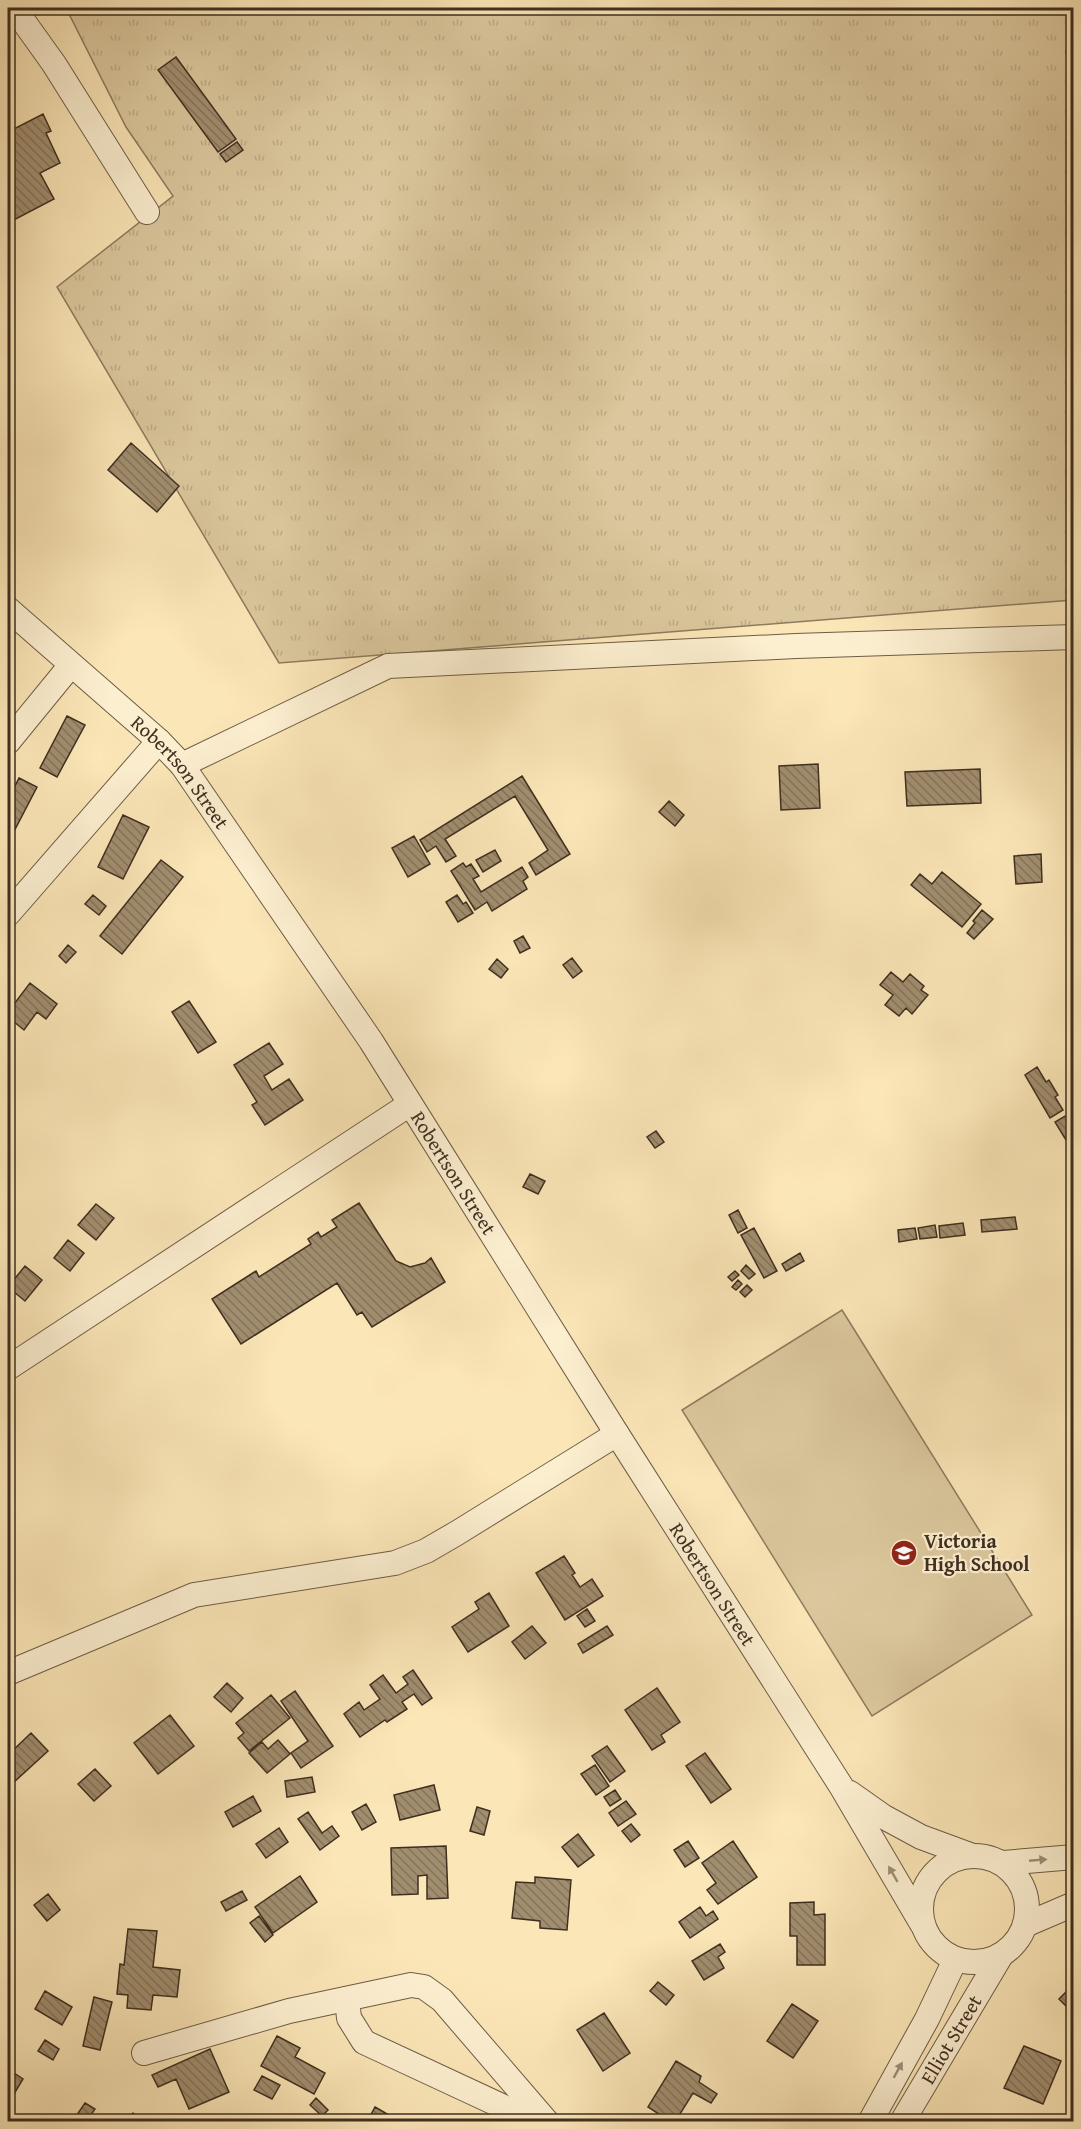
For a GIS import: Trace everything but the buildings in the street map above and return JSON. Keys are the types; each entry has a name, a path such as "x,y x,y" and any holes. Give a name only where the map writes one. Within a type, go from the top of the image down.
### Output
{"street":[{"path":"14,8 54,64 147,212"},
{"name":"Robertson Street","path":"8,609 159,741 182,765 371,1041 841,1786 922,1924"},
{"path":"182,765 388,666 796,646 1074,637"},
{"path":"8,742 71,665"},
{"path":"8,914 159,741"},
{"path":"8,1368 410,1104"},
{"path":"8,1673 194,1595 395,1563 426,1551 617,1434"},
{"name":"Robertson Street","path":"841,1786 884,1818 921,1838 970,1856"},
{"path":"970,1856 989,1857 1003,1863 1021,1883 1028,1904 1025,1925 1014,1944 1000,1957 986,1962 955,1960 930,1942 922,1924 920,1909 926,1885 947,1863 970,1856"},
{"path":"1003,1863 1074,1857"},
{"path":"1025,1925 1074,1904"},
{"name":"Elliot Street","path":"902,2121 1000,1957"},
{"name":"Elliot Street","path":"870,2121 927,2019 955,1960"},
{"path":"144,2053 289,2011 411,1985 424,1986 442,2000 547,2121"},
{"path":"347,1999 349,2018 364,2042 536,2121"}],"green space":[{"path":"66,8 1073,8 1073,600 279,663 57,287 173,196 126,127"},
{"path":"842,1310 1032,1615 872,1716 682,1410"}],"place":[{"name":"Victoria High School","path":"904,1553"}]}
